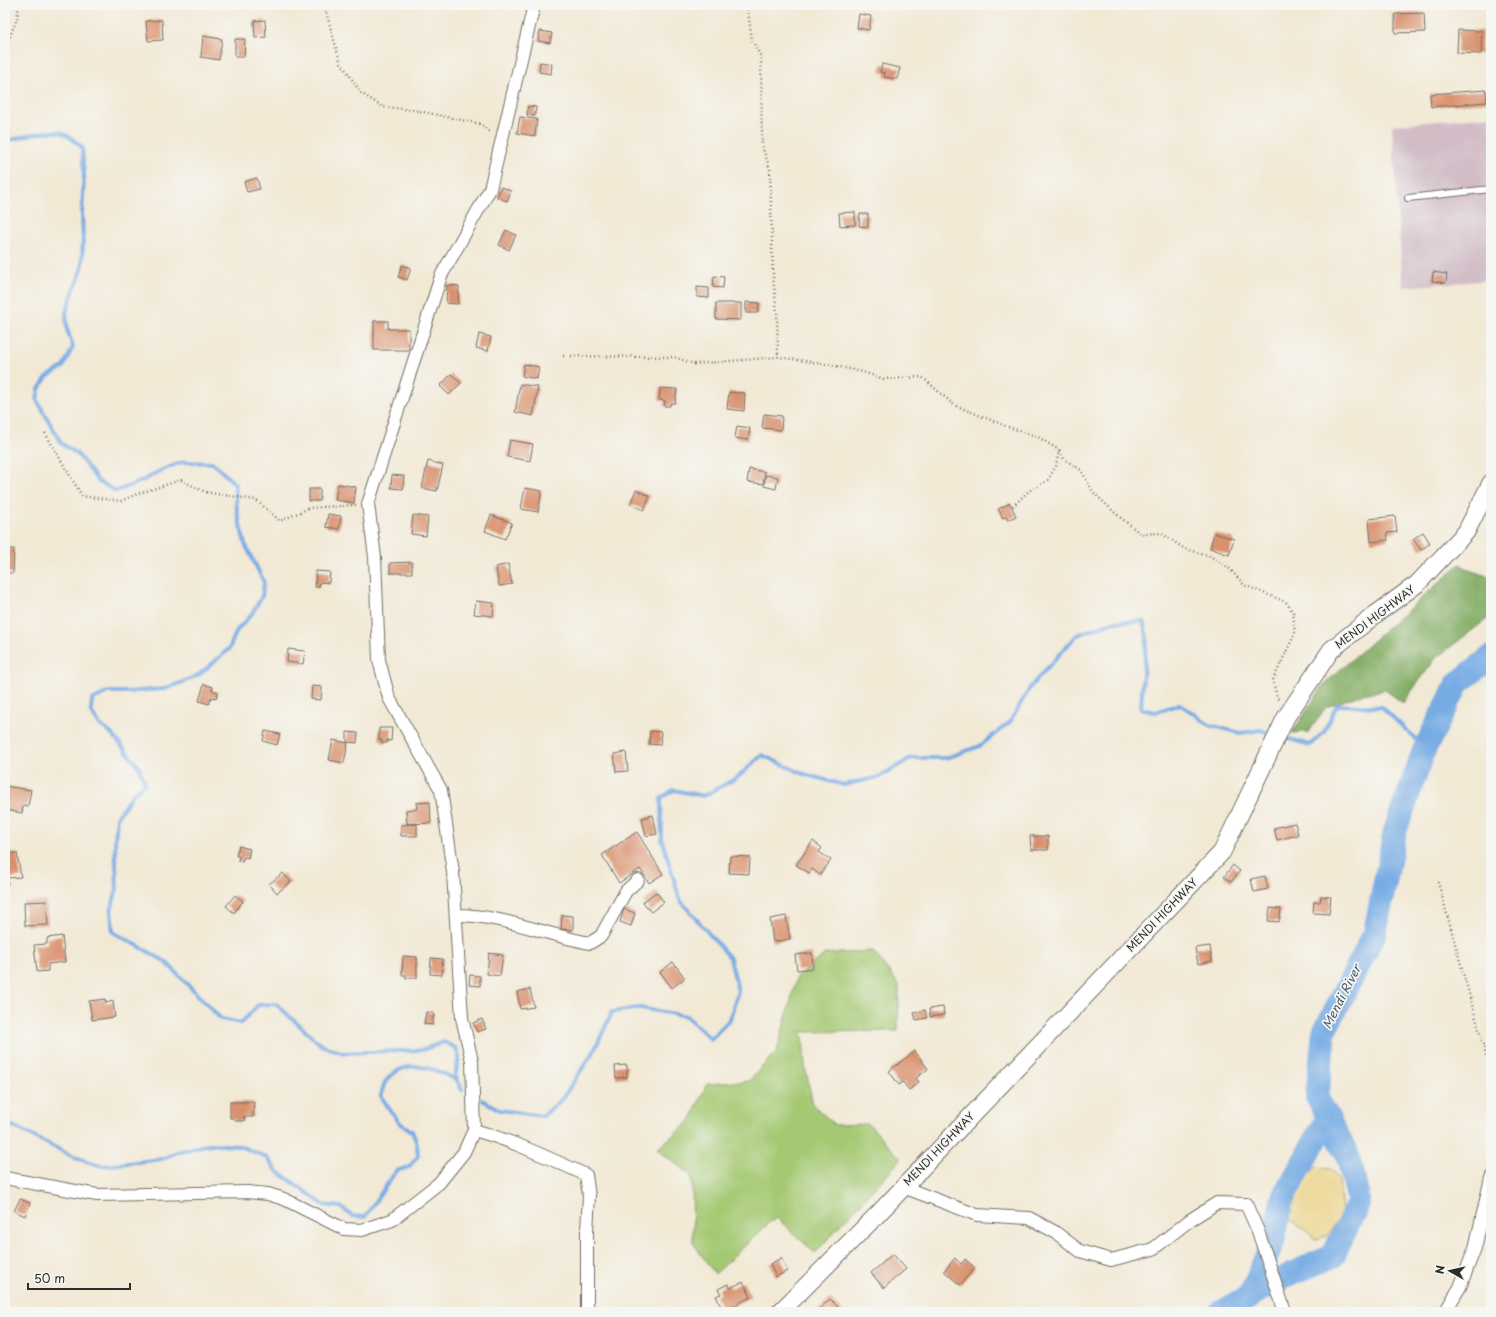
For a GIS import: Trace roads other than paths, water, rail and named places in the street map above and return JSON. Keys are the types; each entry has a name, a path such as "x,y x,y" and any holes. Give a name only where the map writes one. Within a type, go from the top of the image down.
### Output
{"main road":[{"name":"MENDI HIGHWAY","path":"780,1312 903,1187 1222,852 1286,717 1331,650 1376,614 1418,584 1466,532 1491,483"}],"street":[{"path":"5,1178 97,1195 247,1192 268,1194 284,1200 344,1229 362,1230 392,1220 439,1183 464,1152 474,1130 472,1061 462,1018 453,872 442,790 389,698 379,660 375,557 368,504 441,276 490,189 534,5"},
{"path":"456,915 473,915 492,918 568,939 590,943 601,936 626,890 638,880"},
{"path":"474,1130 504,1139 586,1174 590,1196 587,1231 587,1312"},
{"path":"1444,1312 1460,1288 1475,1248 1491,1178"},
{"path":"903,1187 977,1215 1029,1218 1055,1232 1080,1251 1111,1260 1153,1249 1190,1220 1217,1203 1246,1204 1259,1235 1284,1310"}],"lane":[{"path":"1408,198 1491,189"}],"waterway":[{"path":"5,141 35,134 59,132 69,137 82,147 84,176 82,268 66,312 67,329 73,347 63,367 47,377 39,389 37,400 61,443 78,455 99,482 116,491 140,482 162,470 182,462 213,463 235,484 237,511 245,544 264,582 262,596 252,614 237,630 229,649 200,674 164,689 108,692 92,700 91,711 99,724 113,735 139,767 145,783 132,795 117,817 115,842 117,889 111,910 113,932 166,962 221,1019 241,1023 258,1005 276,1004 321,1045 344,1053 422,1050 444,1042 456,1048 459,1058 455,1075 462,1090"},
{"path":"482,1100 500,1110 543,1116 562,1099 594,1051 612,1012 640,1008 686,1016 711,1039 730,1019 738,991 730,958 680,900 662,839 661,798 674,790 704,796 738,777 762,755 804,774 844,785 879,777 911,758 946,758 980,746 1010,722 1031,686 1077,635 1113,622 1143,621 1147,637 1141,709 1156,712 1180,704 1209,725 1241,733 1261,730 1266,732"},
{"name":"Mendi River","path":"1221,1312 1293,1273 1333,1256 1359,1201 1347,1154 1317,1097 1324,1032 1375,933 1395,831 1425,748 1458,683 1491,657"},
{"path":"1289,739 1310,745 1324,732 1337,705 1382,707 1425,748"},
{"path":"5,1122 74,1157 102,1166 162,1159 177,1152 209,1144 240,1146 266,1157 277,1171 324,1205 341,1207 352,1216 365,1217 396,1171 409,1167 418,1156 417,1144 412,1131 400,1123 381,1096 383,1086 386,1081 394,1073 411,1067 430,1069 458,1081"},
{"path":"1250,1296 1273,1242 1282,1200 1328,1118"}]}
